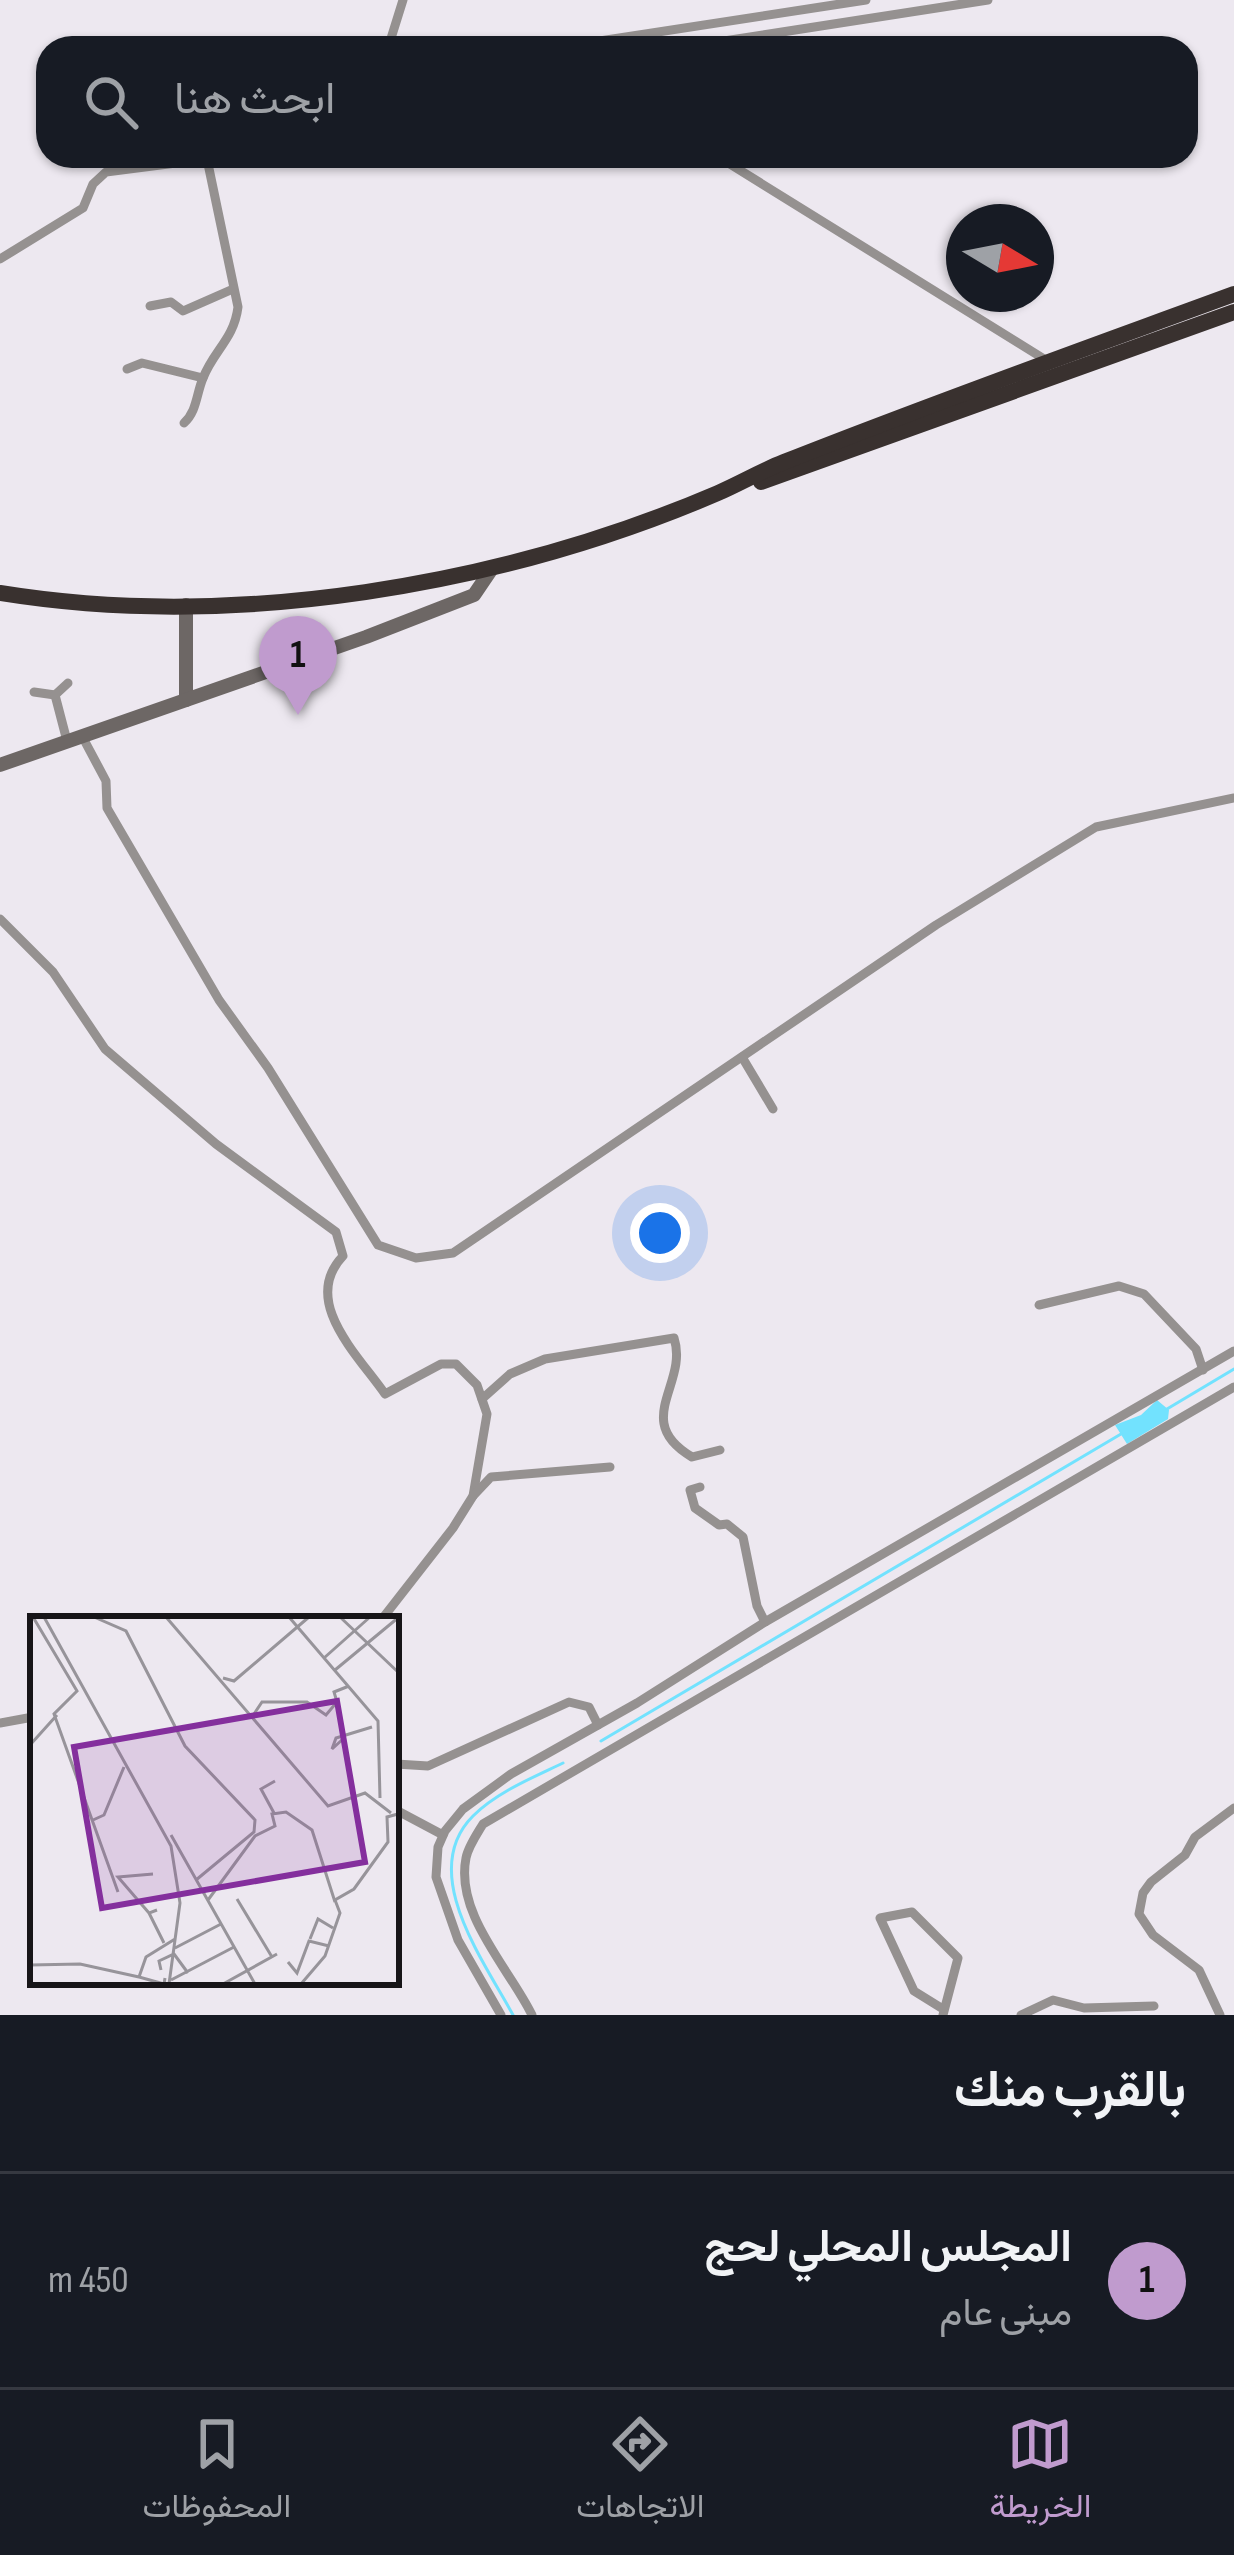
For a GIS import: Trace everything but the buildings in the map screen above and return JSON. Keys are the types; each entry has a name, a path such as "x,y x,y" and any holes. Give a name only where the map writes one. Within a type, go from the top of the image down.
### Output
{"highway":[{"path":"719,493 778,464 1234,294"},
{"path":"0,592 139,605 319,600 493,567 783,476 1234,312"}],"main road":[{"path":"0,765 474,595 493,567"},
{"path":"186,605 186,700"}],"street":[{"path":"392,36 403,0"},
{"path":"632,36 866,0"},
{"path":"756,36 988,0"},
{"path":"0,259 83,208 93,184 106,172 137,168"},
{"path":"184,423 194,414 214,354 236,328 238,308 209,168"},
{"path":"736,168 1050,362"},
{"path":"149,306 171,302 183,311 233,289"},
{"path":"127,369 142,363 203,378"},
{"path":"55,695 68,683"},
{"path":"34,692 55,695"},
{"path":"55,695 75,739 106,781 106,808 219,1000 268,1068 378,1245 416,1258 453,1252 936,925 1096,827 1234,798"},
{"path":"0,919 53,972 105,1049 216,1144 336,1232 343,1256 330,1274 328,1306 338,1330 385,1394 441,1364 456,1364 477,1385 487,1414 473,1496"},
{"path":"742,1057 773,1108"},
{"path":"1040,1305 1119,1286 1144,1294 1196,1348 1203,1370"},
{"path":"482,1399 510,1374 545,1359 674,1338 679,1353 662,1411 665,1429 674,1446 692,1456 720,1450"},
{"path":"501,2015 458,1940 436,1877 443,1834 463,1809 511,1774 765,1622 1234,1351"},
{"path":"532,2015 470,1904 466,1856 483,1824 1234,1387"},
{"path":"384,1616 491,1477 610,1467"},
{"path":"700,1487 691,1490 695,1508 742,1537 765,1622"},
{"path":"399,1764 428,1766 568,1702 589,1707 598,1725"},
{"path":"0,1723 30,1718"},
{"path":"1220,2015 1199,1970 1154,1935 1139,1913 1142,1893 1151,1882 1185,1855 1210,1824 1234,1808"},
{"path":"399,1812 443,1834"},
{"path":"912,1912 958,1958 943,2012 914,1991 880,1918 912,1912"},
{"path":"1021,2015 1053,2000 1084,2008 1154,2006"}],"water":[{"path":"1157,1400 1169,1410 1168,1419 1127,1444 1115,1425 1141,1415"}],"waterway":[{"path":"1167,1409 1234,1369"},
{"path":"601,1741 1121,1434"},
{"path":"513,2015 461,1916 452,1863 457,1838 473,1816 504,1792 563,1763"}],"place":[{"name":"المجلس المحلي لحج","path":"298,715"}]}
